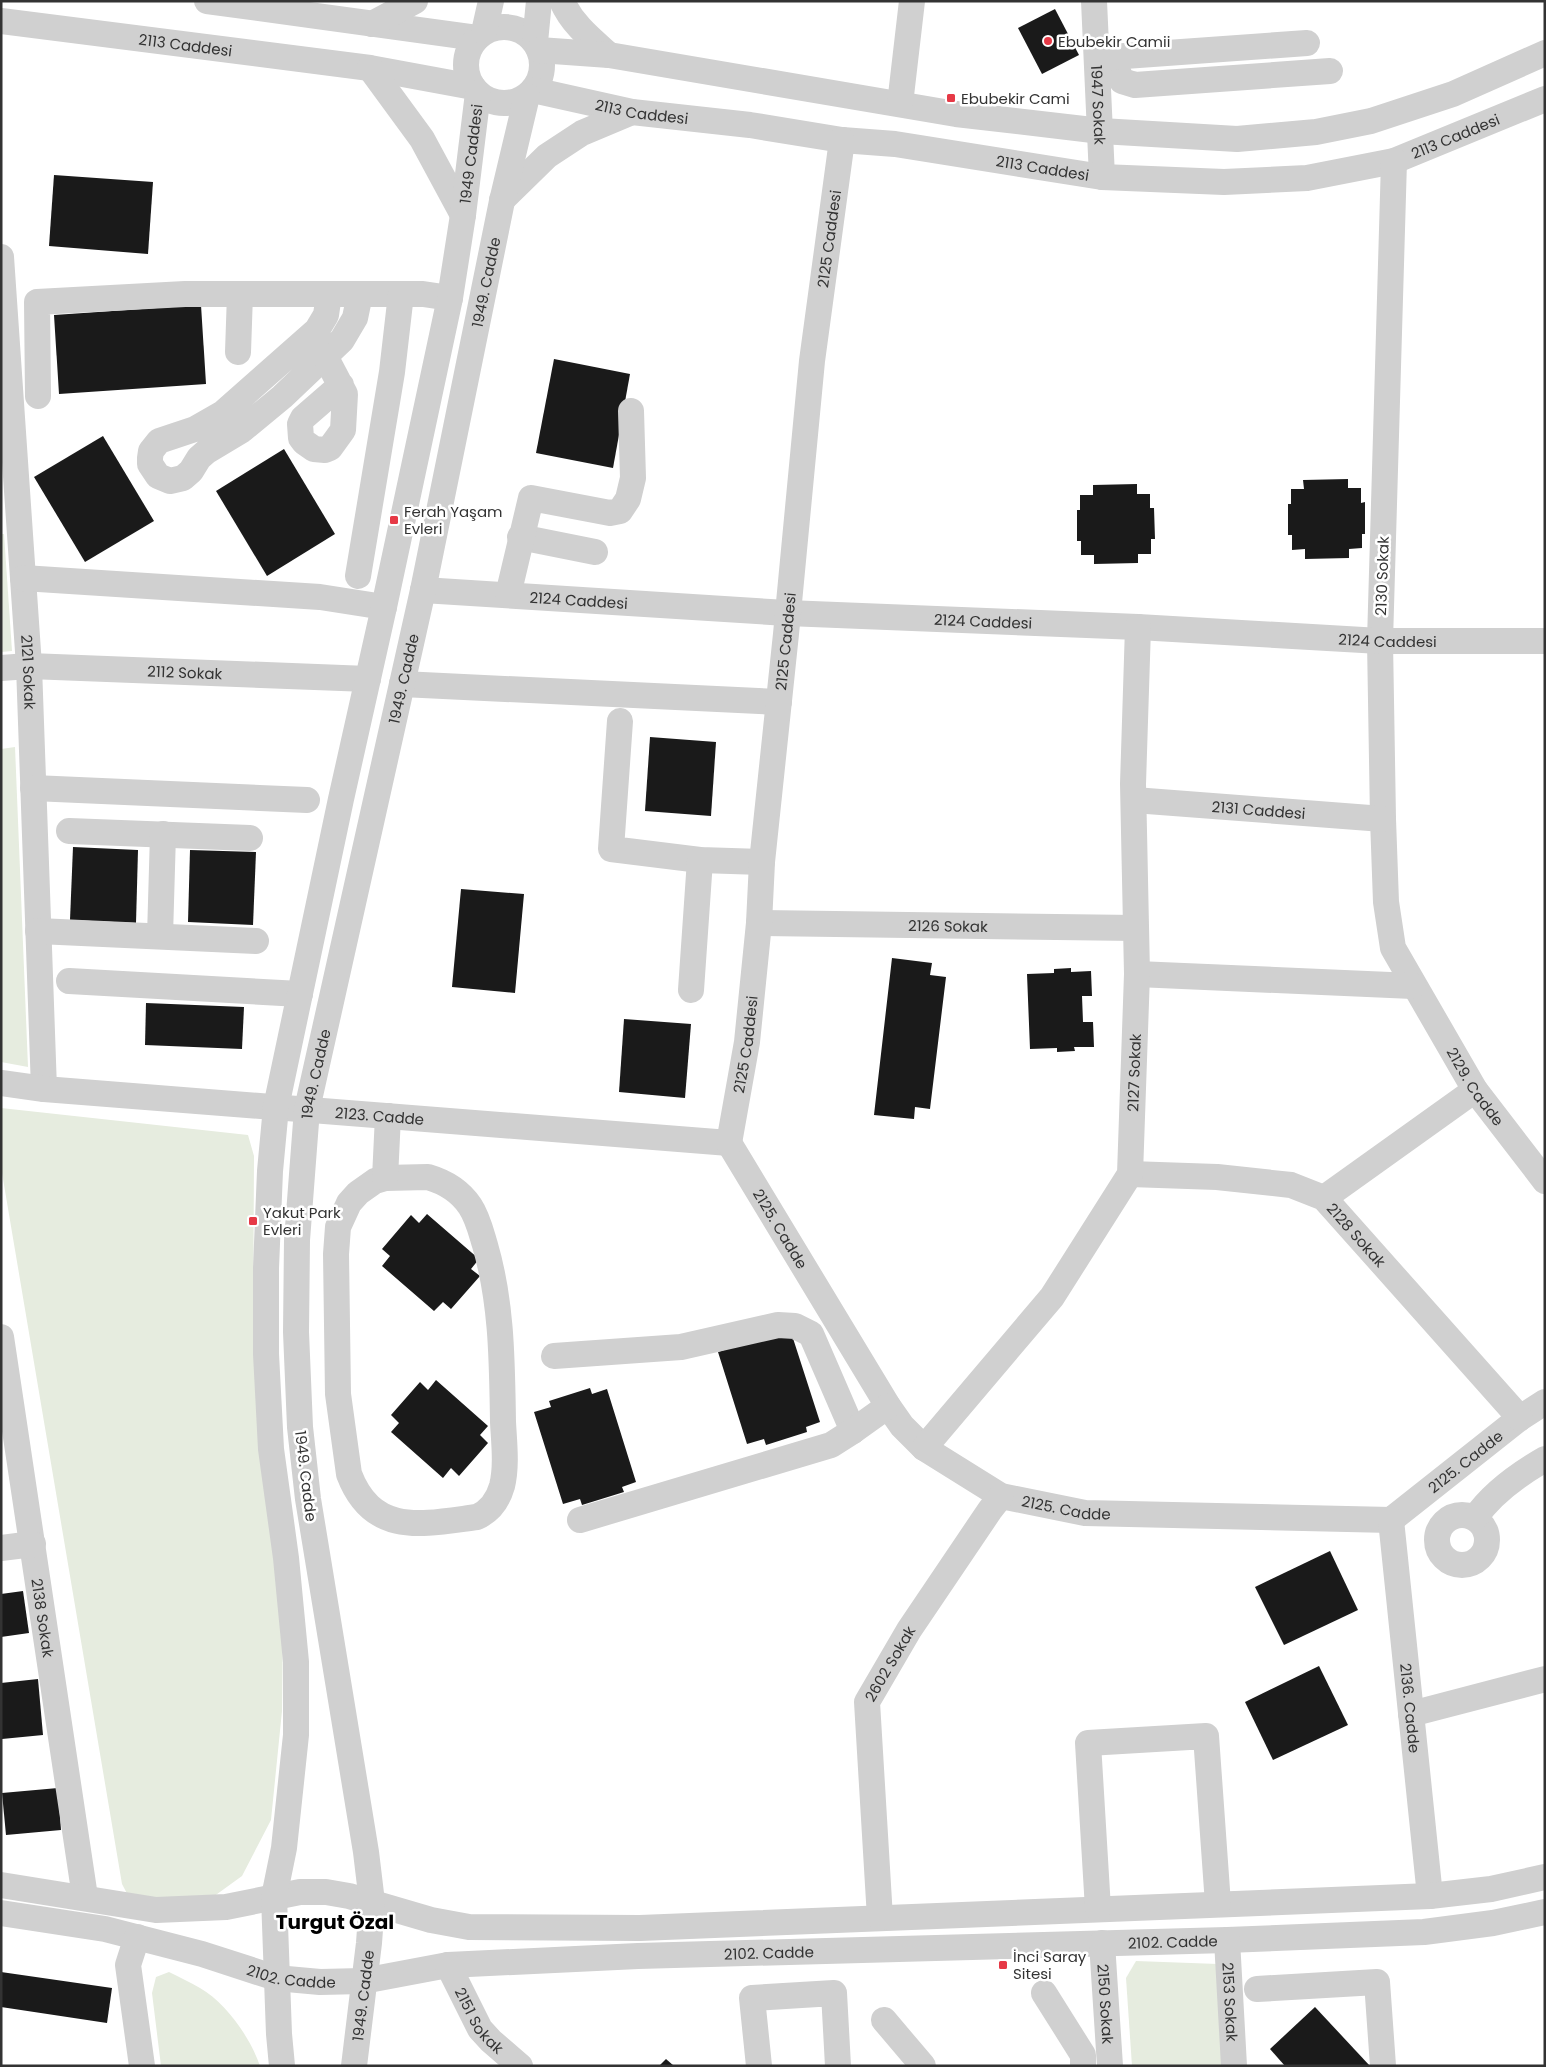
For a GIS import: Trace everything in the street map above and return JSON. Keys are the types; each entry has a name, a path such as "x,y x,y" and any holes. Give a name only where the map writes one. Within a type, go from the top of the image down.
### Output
{"street":[{"path":"207,1 372,24 480,35 502,27 511,27 520,30 537,46 609,55 956,114 1101,131 1237,139 1316,132 1370,121 1453,94 1545,53"},
{"path":"372,24 415,1"},
{"path":"490,1 480,35 469,49 466,62 467,75 475,90 491,101 498,103 513,102 530,93 541,75 542,66 537,46 539,1"},
{"path":"562,1 566,10 583,32 609,55"},
{"path":"900,104 912,1"},
{"name":"1947 Sokak","path":"1094,1 1107,57 1101,131 1102,177"},
{"name":"2113 Caddesi","path":"1,21 370,68 475,90"},
{"path":"1107,57 1307,44"},
{"path":"1107,57 1122,81 1135,85 1330,71"},
{"path":"370,68 422,138 463,215"},
{"name":"1949 Caddesi","path":"463,215 475,90"},
{"name":"2113 Caddesi","path":"530,93 632,112 750,125 842,140 895,144 1102,177 1224,182 1306,178 1394,161 1545,99"},
{"name":"1949. Cadde","path":"354,2066 372,1902 308,1498 300,1427 296,1332 296,1240 307,1109 423,590 502,201 530,93"},
{"path":"502,201 547,156 582,133 632,112"},
{"name":"2125 Caddesi","path":"729,1143 747,1042 759,923 762,862 812,361 842,140"},
{"name":"2130 Sokak","path":"1394,161 1380,642 1383,819 1386,902 1393,948 1413,986"},
{"name":"1949. Cadde","path":"282,2066 276,1978 274,1897 284,1848 296,1735 296,1662 286,1558 271,1449 266,1354 266,1268 270,1171 276,1108 340,799 384,607 450,298 463,215"},
{"name":"2121 Sokak","path":"1,257 29,666 44,1089"},
{"path":"38,396 37,302 185,294 423,294 450,298"},
{"path":"238,352 240,294"},
{"path":"329,294 326,315 311,337 218,416 195,429 158,441 151,451 150,458 153,471 163,480 170,481 183,478 191,471 199,458 263,414 342,340 355,318 360,294"},
{"path":"358,576 392,372 401,294"},
{"path":"326,356 341,386"},
{"path":"508,595 531,498 610,513 620,511 628,499 633,478 631,411"},
{"path":"520,538 595,552"},
{"path":"23,578 320,598 384,607"},
{"name":"2124 Caddesi","path":"423,590 787,613 1138,627 1380,642 1545,641"},
{"name":"2127 Sokak","path":"1130,1174 1137,974 1134,800 1138,627"},
{"name":"2112 Sokak","path":"1,668 29,666 368,679"},
{"path":"402,684 778,702"},
{"path":"620,721 611,849 700,860 762,862"},
{"path":"33,788 307,800"},
{"name":"2131 Caddesi","path":"1134,800 1383,819"},
{"path":"69,832 250,838"},
{"path":"160,936 163,834"},
{"path":"691,990 700,860"},
{"name":"2126 Sokak","path":"759,923 1136,928"},
{"path":"38,931 256,941"},
{"path":"1137,974 1413,986"},
{"path":"69,981 300,994"},
{"name":"2129. Cadde","path":"1413,986 1474,1090 1545,1181"},
{"name":"2123. Cadde","path":"1,1083 44,1089 729,1143"},
{"path":"1324,1198 1474,1090"},
{"path":"385,1178 388,1116"},
{"name":"2125. Cadde","path":"729,1143 888,1406 902,1426 924,1448 1001,1496 1085,1513 1391,1520 1520,1418 1545,1402"},
{"path":"924,1448 1052,1296 1130,1174"},
{"name":"2128 Sokak","path":"1130,1174 1217,1177 1291,1185 1324,1198 1520,1418"},
{"path":"428,1177 454,1189 464,1197 477,1218 490,1261 496,1292 502,1344 504,1475 502,1487 495,1502 486,1513 477,1517 419,1524 397,1522 367,1505 356,1491 348,1474 338,1394 336,1240 342,1214 349,1203 366,1186 385,1178 428,1177"},
{"path":"554,1356 681,1347 778,1325 794,1326 811,1334 853,1431"},
{"name":"2138 Sokak","path":"2,1347 6,1408 33,1544 85,1897"},
{"path":"580,1520 831,1445 888,1406"},
{"path":"1475,1518 1484,1504 1495,1494 1545,1459"},
{"name":"2602 Sokak","path":"880,1918 866,1702 909,1630 1001,1496"},
{"name":"2136. Cadde","path":"1391,1520 1430,1896"},
{"path":"1,1548 33,1544"},
{"path":"1411,1714 1545,1679"},
{"path":"1098,1909 1088,1742 1206,1736 1218,1904"},
{"name":"2102. Cadde","path":"1,1885 85,1897 156,1910 226,1907 300,1892 326,1892 350,1896 431,1920 469,1927 640,1928 1430,1896 1491,1889 1545,1877"},
{"name":"2102. Cadde","path":"1,1913 105,1929 202,1954 276,1978 320,1982 363,1981 448,1966 638,1956 1227,1940 1424,1932 1493,1923 1545,1912"},
{"path":"136,1937 128,1965 142,2066"},
{"name":"2153 Sokak","path":"1227,1940 1234,2066"},
{"name":"2150 Sokak","path":"1102,1943 1110,2066"},
{"name":"2151 Sokak","path":"448,1966 480,2029 520,2066"},
{"path":"1257,1989 1378,1982 1382,2066"},
{"path":"759,2066 752,1998 834,1993 838,2066"},
{"path":"1044,1993 1083,2055 1083,2066"},
{"path":"884,2020 923,2066"}],"shaded area":[{"path":"1,534 4,534 12,651 1,652"},
{"path":"15,747 28,1067 1,1062 1,749"},
{"path":"1,1108 248,1135 254,1156 253,1346 283,1626 282,1711 271,1820 242,1876 213,1897 132,1903 122,1884 1,1167"},
{"path":"1136,1961 1218,1964 1231,2066 1132,2066 1126,1978"},
{"path":"169,1972 210,1994 219,2002 236,2022 256,2055 260,2066 161,2066 152,1993 156,1977"}],"building":[{"name":"Ebubekir Camii","path":"1055,9 1079,55 1042,74 1018,28"},
{"path":"54,175 153,182 148,254 49,246"},
{"path":"201,305 206,384 59,394 54,315"},
{"path":"554,359 630,374 613,468 536,453"},
{"path":"103,436 154,521 85,562 34,477"},
{"path":"284,449 335,534 267,576 216,491"},
{"path":"1348,479 1348,488 1361,488 1361,503 1365,502 1365,534 1362,534 1362,548 1349,549 1349,558 1305,559 1305,549 1292,550 1292,535 1288,535 1288,504 1291,504 1291,489 1304,489 1303,480"},
{"path":"1137,484 1137,494 1150,494 1150,508 1154,508 1155,539 1151,539 1151,554 1138,554 1138,563 1094,564 1094,555 1081,555 1081,541 1077,541 1077,510 1080,510 1080,495 1093,495 1093,485"},
{"path":"650,737 716,742 711,816 645,811"},
{"path":"73,847 138,850 136,923 70,920"},
{"path":"190,850 256,852 253,925 188,922"},
{"path":"461,889 524,894 515,993 452,987"},
{"path":"892,958 932,963 930,975 946,977 930,1109 915,1107 914,1119 874,1115"},
{"path":"1071,968 1071,972 1091,971 1092,996 1082,996 1083,1022 1093,1022 1094,1047 1074,1047 1075,1051 1057,1052 1057,1048 1030,1049 1027,974 1054,973 1054,969"},
{"path":"146,1003 244,1007 242,1049 145,1045"},
{"path":"624,1019 691,1024 685,1098 619,1092"},
{"path":"427,1214 479,1259 471,1269 480,1276 451,1309 443,1302 434,1311 382,1266 390,1256 382,1249 411,1215 419,1223"},
{"path":"790,1329 820,1422 806,1427 807,1432 766,1445 764,1439 747,1444 718,1352"},
{"path":"436,1380 488,1426 480,1435 488,1443 459,1476 451,1468 443,1478 391,1432 399,1423 391,1415 420,1382 428,1390"},
{"path":"590,1388 592,1394 607,1389 636,1482 622,1487 624,1492 582,1505 580,1499 563,1504 534,1412 551,1407 549,1401"},
{"path":"1330,1551 1358,1610 1284,1645 1255,1587"},
{"path":"23,1591 29,1633 1,1637 1,1594"},
{"path":"1319,1666 1348,1725 1273,1760 1245,1702"},
{"path":"38,1679 43,1735 2,1739 1,1683"},
{"path":"58,1788 61,1830 6,1835 2,1793"},
{"path":"1,1972 112,1988 107,2023 1,2007"},
{"path":"1315,2007 1370,2066 1285,2066 1270,2049"},
{"path":"666,2059 674,2066 659,2066"}],"place":[{"name":"Ebubekir Camii","path":"1048,41"},
{"name":"Ebubekir Cami","path":"951,98"},
{"name":"Ferah Yaşam Evleri","path":"394,520"},
{"name":"Yakut Park Evleri","path":"253,1221"},
{"name":"İnci Saray Sitesi","path":"1003,1965"}],"district":[{"name":"Turgut Özal","path":"335,1922"}]}
